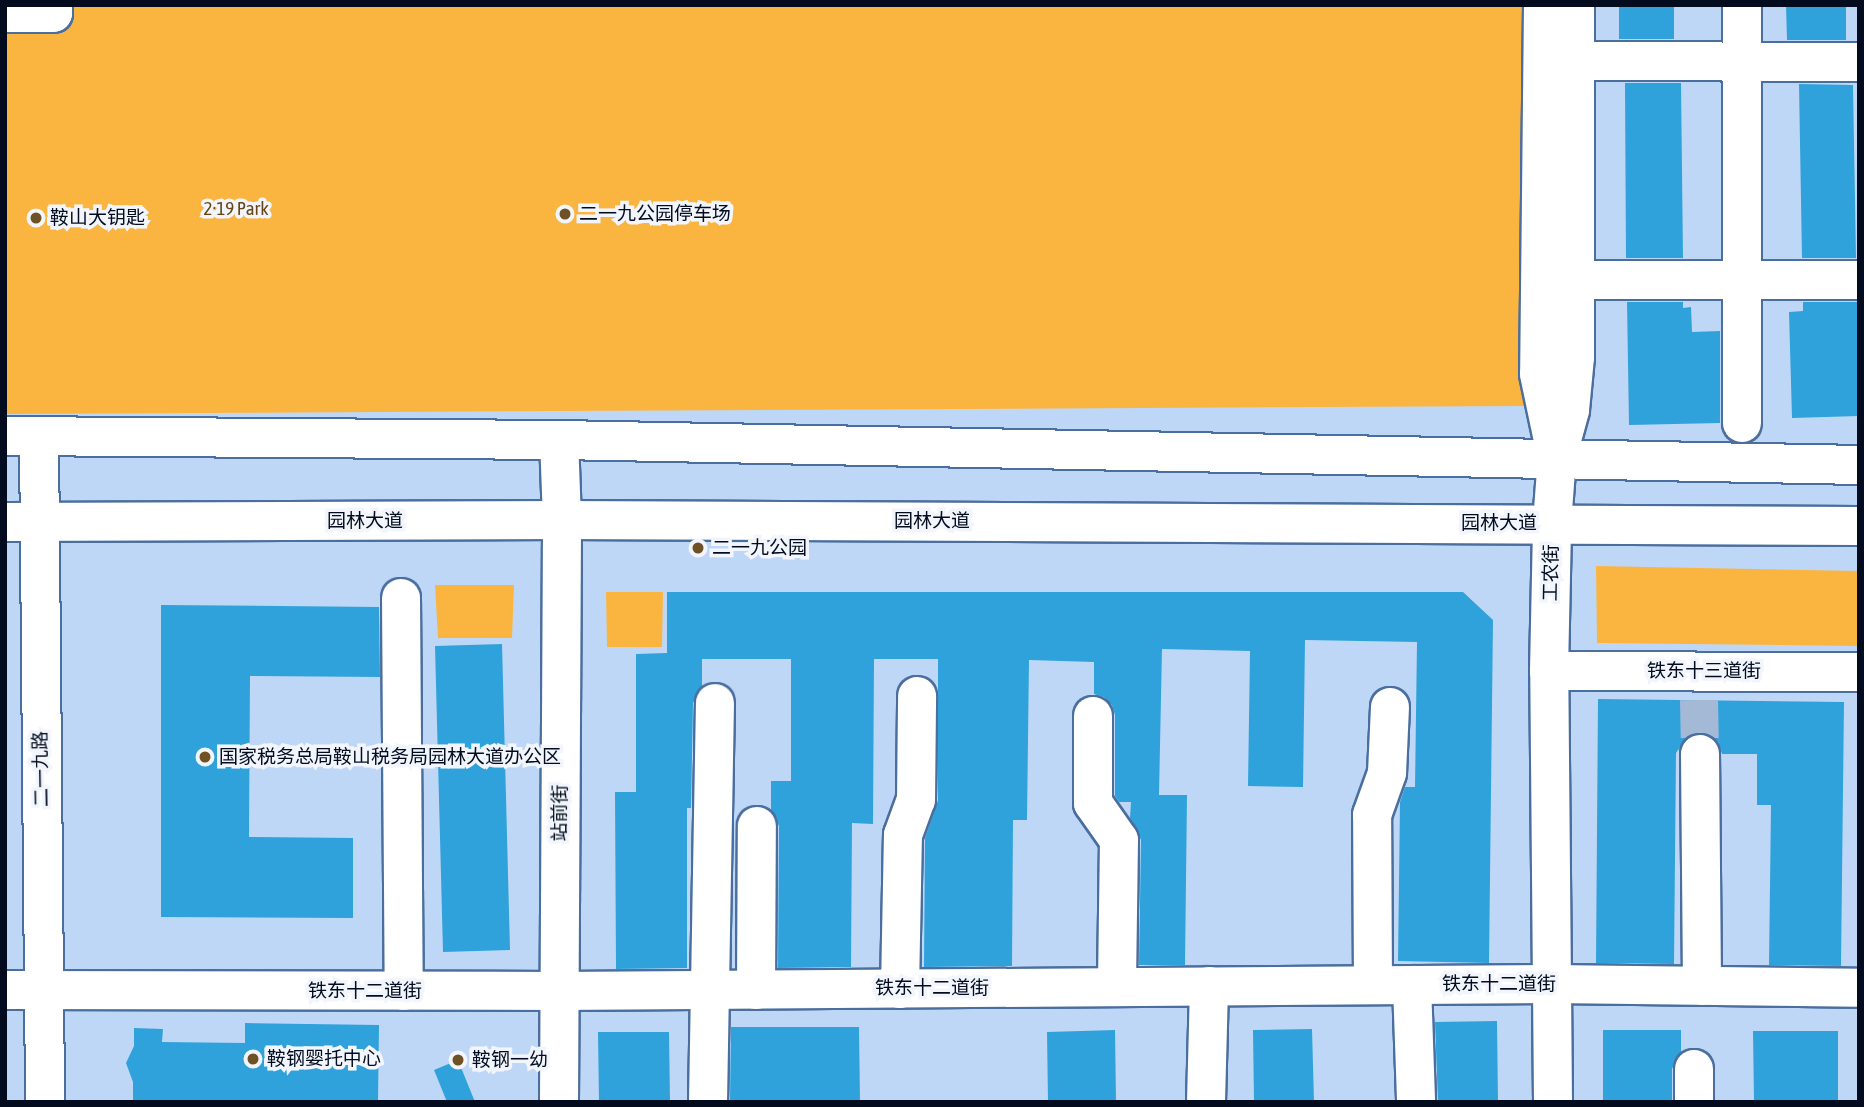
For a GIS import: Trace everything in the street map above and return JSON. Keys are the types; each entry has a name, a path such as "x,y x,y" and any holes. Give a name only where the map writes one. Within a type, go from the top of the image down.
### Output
{"street":[{"path":"5,13 53,13 53,5"},
{"path":"1497,523 1518,517 1534,506 1557,458 1539,374 1543,5"},
{"name":"工农街","path":"1553,1102 1549,671 1552,523 1557,458 1570,410 1575,357 1575,5"},
{"path":"1742,5 1742,424"},
{"path":"1575,61 1742,64 1859,62"},
{"path":"1574,280 1859,280"},
{"path":"22,436 559,440 1859,465"},
{"name":"二一九路","path":"22,436 21,522 45,989 45,1102"},
{"name":"站前街","path":"559,440 562,520 559,1102"},
{"name":"园林大道","path":"21,522 562,520 1859,526"},
{"path":"401,598 404,991"},
{"name":"铁东十三道街","path":"1549,671 1699,686 1859,672"},
{"path":"900,989 903,835 916,800 916,696"},
{"path":"708,1102 715,704"},
{"path":"1373,985 1372,815 1387,773 1390,707"},
{"path":"1093,716 1093,803 1119,841 1118,987"},
{"path":"1700,754 1702,986"},
{"path":"756,990 757,826"},
{"name":"铁东十二道街","path":"5,990 559,991 1552,984 1859,988"},
{"path":"1412,985 1416,1102"},
{"path":"1206,1102 1209,986"}],"green space":[{"name":"2·19 Park","path":"5,5 1565,5 1530,406 5,414"},
{"path":"1596,566 1859,571 1859,646 1597,643"},
{"path":"435,585 514,585 512,638 438,638"},
{"path":"606,592 663,592 662,647 607,647"}],"building":[{"path":"1619,5 1674,5 1674,39 1619,39"},
{"path":"1786,5 1846,5 1846,40 1787,40"},
{"path":"1625,83 1681,83 1683,258 1626,258"},
{"path":"1799,84 1853,85 1856,258 1802,258"},
{"path":"1627,302 1683,302 1683,308 1691,307 1692,332 1720,331 1720,423 1629,425"},
{"path":"1803,302 1857,302 1859,416 1792,418 1789,312 1803,311"},
{"path":"667,592 1463,592 1493,620 1489,963 1398,961 1400,802 1405,787 1415,787 1417,642 1305,640 1303,787 1248,786 1250,651 1162,649 1159,795 1187,795 1185,965 1139,965 1141,840 1130,818 1131,802 1119,802 1115,796 1115,715 1112,705 1104,697 1094,694 1094,662 1029,660 1027,820 1013,820 1012,966 924,967 925,838 938,800 938,659 874,659 873,824 852,823 851,967 778,968 779,826 771,810 771,781 791,781 791,659 702,659 702,686 693,703 691,808 687,808 687,968 616,969 615,792 636,792 636,654 667,653"},
{"name":"国家税务总局鞍山税务局园林大道办公区","path":"161,605 379,607 380,677 250,676 249,837 353,838 353,918 161,917"},
{"path":"502,644 510,950 443,952 435,646"},
{"path":"1598,699 1844,702 1841,966 1769,965 1771,805 1757,805 1757,754 1722,754 1718,742 1711,735 1700,732 1688,736 1676,753 1674,964 1596,963"},
{"path":"1497,1021 1498,1102 1438,1102 1435,1022"},
{"name":"鞍钢婴托中心","path":"245,1023 379,1025 378,1102 133,1102 133,1082 126,1063 134,1046 134,1028 163,1029 162,1042 245,1043"},
{"path":"731,1027 859,1027 860,1102 730,1101"},
{"path":"1312,1029 1314,1102 1254,1102 1253,1030"},
{"path":"1115,1030 1116,1102 1048,1102 1047,1032"},
{"path":"1603,1030 1681,1030 1681,1052 1672,1069 1672,1102 1603,1102"},
{"path":"1753,1031 1838,1031 1838,1102 1754,1102"},
{"path":"598,1032 669,1032 670,1102 599,1102"},
{"path":"458,1060 475,1102 447,1102 434,1070"}],"tunnel":[{"path":"1699,700 1700,754"}],"place":[{"name":"二一九公园停车场","path":"565,214"},
{"name":"鞍山大钥匙","path":"36,218"},
{"name":"二一九公园","path":"698,548"},
{"name":"国家税务总局鞍山税务局园林大道办公区","path":"205,757"},
{"name":"鞍钢婴托中心","path":"253,1059"},
{"name":"鞍钢一幼","path":"458,1060"}]}
